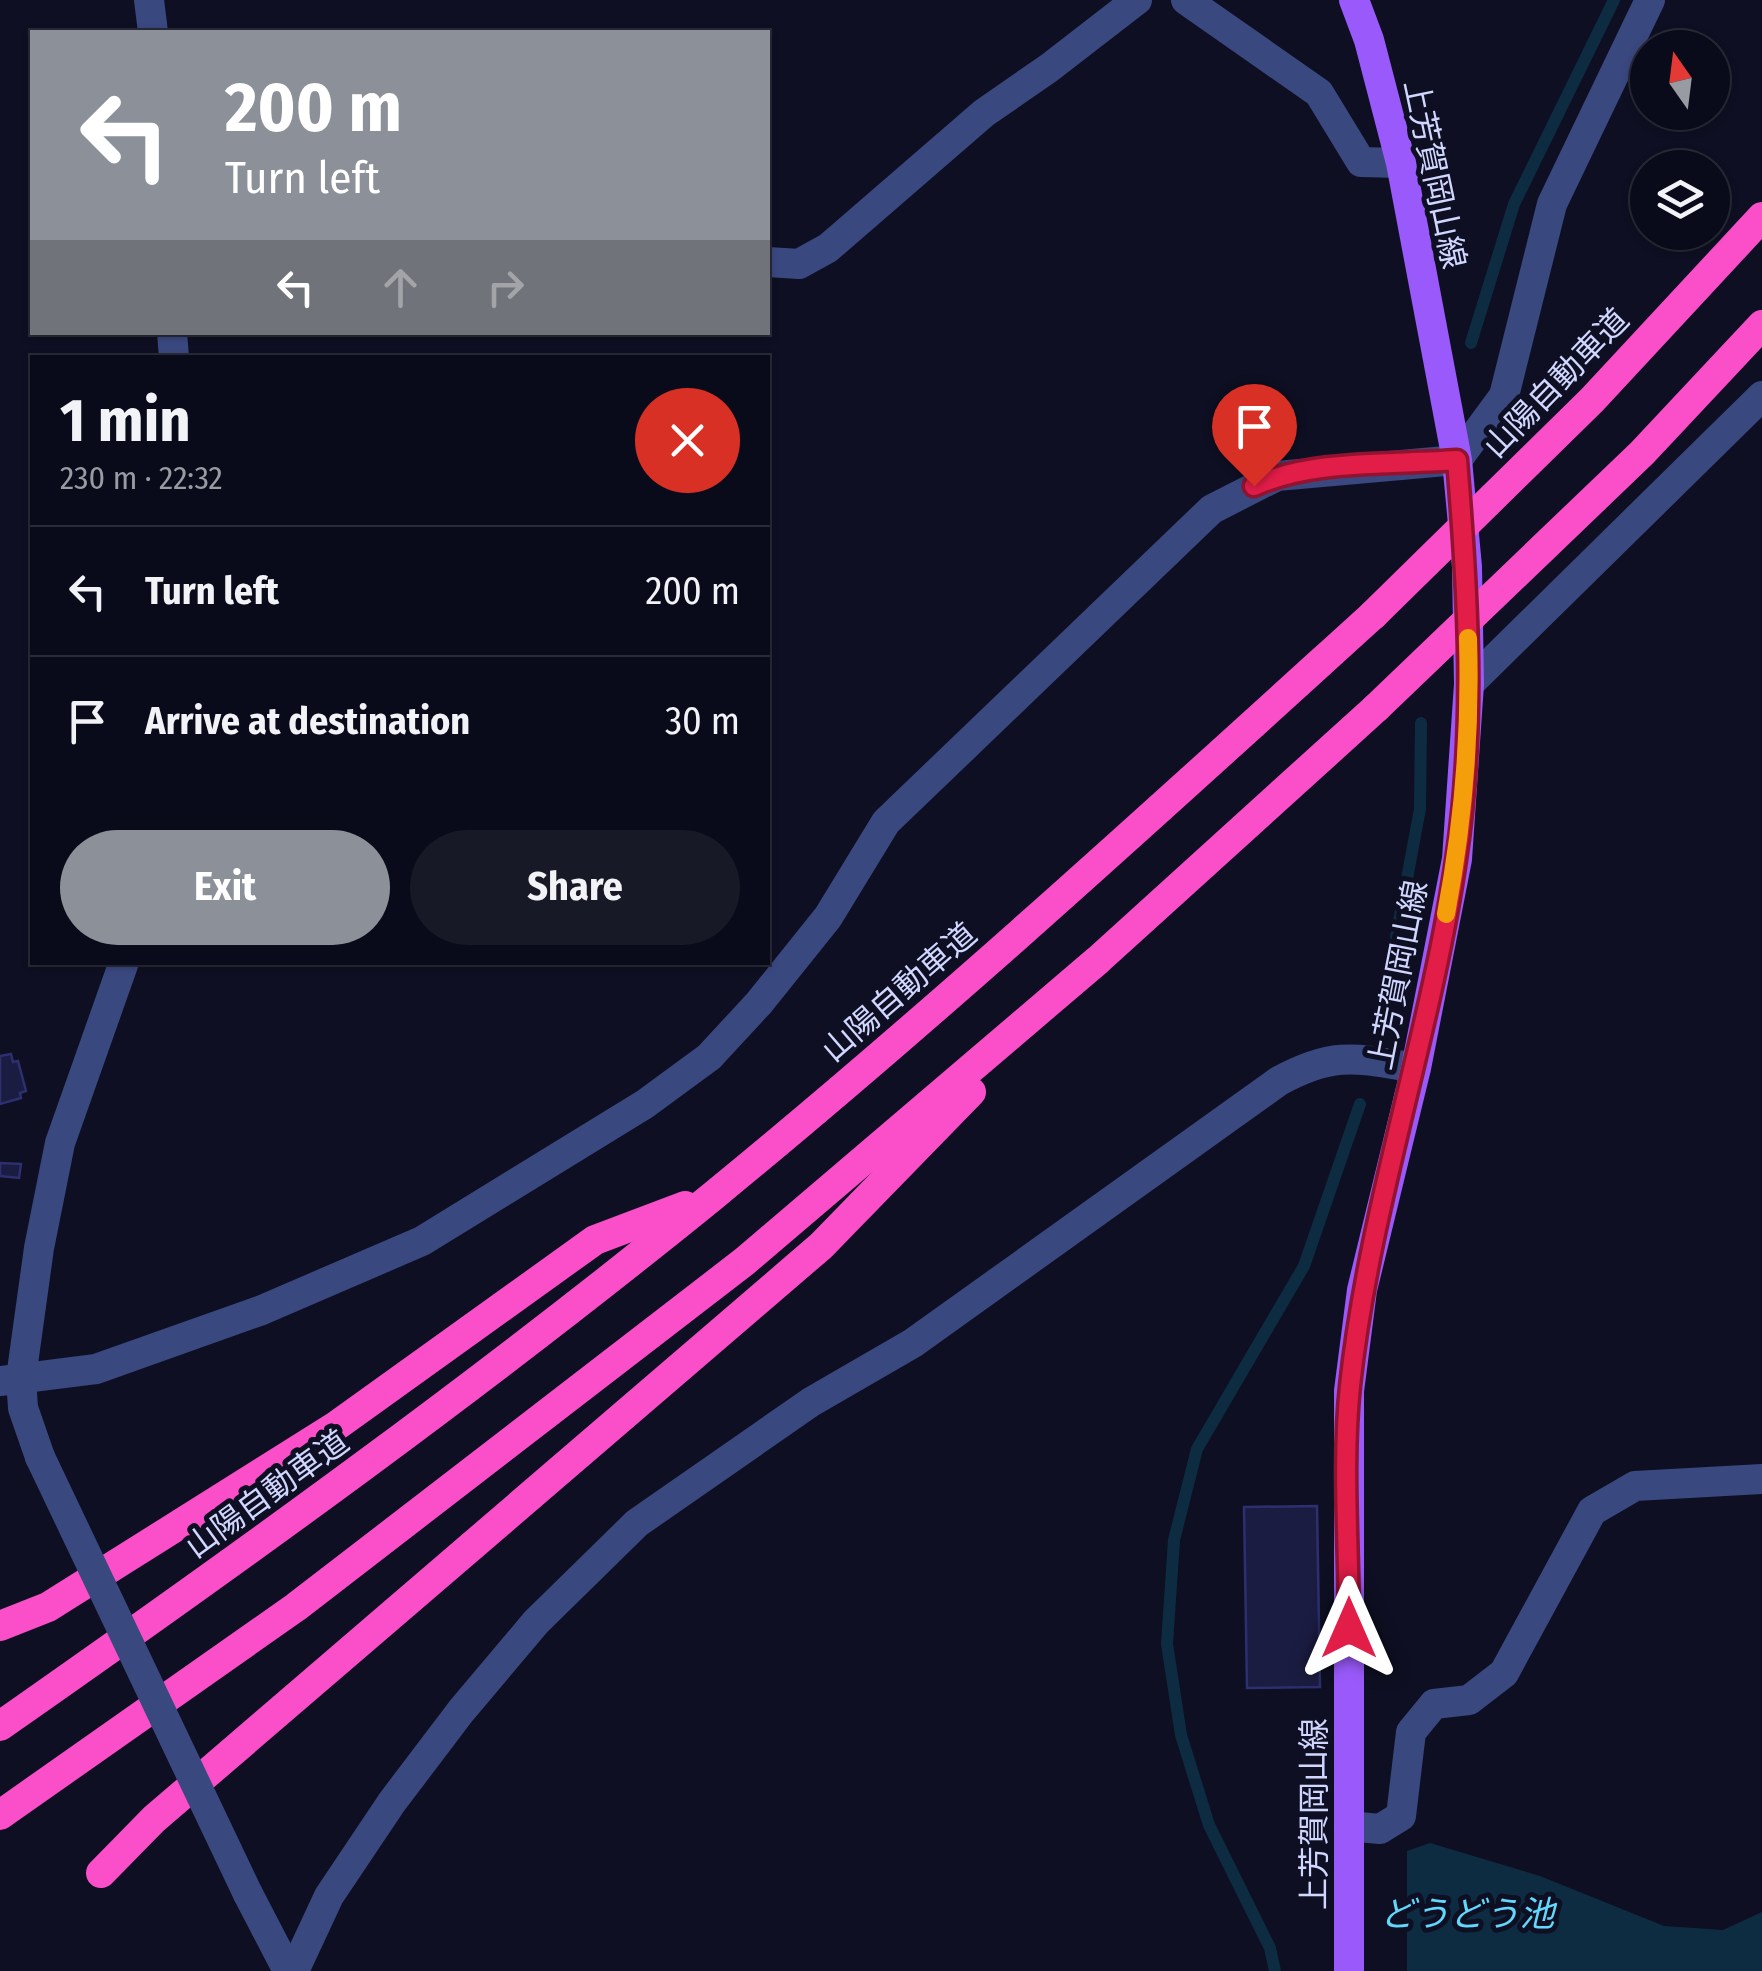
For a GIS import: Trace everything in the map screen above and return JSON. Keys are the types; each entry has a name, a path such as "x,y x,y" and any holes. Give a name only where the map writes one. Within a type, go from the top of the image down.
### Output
{"highway":[{"name":"山陽自動車道","path":"0,1726 239,1559 475,1384 713,1196 962,985 1373,615 1592,400 1762,216"},
{"path":"0,1815 296,1608 744,1261 1098,960 1376,708 1642,453 1762,324"},
{"path":"101,1873 154,1819 820,1246 1098,960"},
{"path":"0,1626 48,1608 336,1426 595,1240 713,1196"}],"main road":[{"name":"上芳賀岡山線","path":"1349,1971 1349,1391 1362,1290 1416,1068 1457,858 1469,684 1467,567 1457,460 1401,164 1369,40 1354,0"}],"street":[{"path":"149,0 153,30"},
{"path":"770,262 799,264 828,248 984,113 1137,0"},
{"path":"1186,0 1318,93 1361,162 1401,164"},
{"path":"10,1379 96,1369 262,1310 422,1241 645,1104 709,1058 760,1003 828,917 886,822 1212,509 1277,476 1457,460 1504,396 1552,204 1650,0"},
{"path":"1469,684 1762,396"},
{"path":"123,965 60,1143 10,1379 40,1457 248,1894 291,1971"},
{"path":"291,1971 329,1896 392,1802 450,1726 536,1622 637,1523 811,1402 913,1343 1279,1081 1311,1064 1346,1057 1416,1068"},
{"path":"1348,1826 1380,1828 1401,1816 1411,1732 1434,1704 1468,1700 1504,1673 1592,1511 1635,1486 1762,1480"}],"water":[{"name":"どうどう池","path":"1430,1843 1540,1876 1664,1926 1723,1930 1762,1912 1762,1971 1407,1971 1407,1851"}],"building":[{"path":"11,1054 13,1062 18,1061 26,1091 20,1093 21,1098 0,1104 0,1056"},
{"path":"0,1163 21,1164 19,1178 0,1176"},
{"path":"1317,1506 1320,1687 1247,1688 1244,1507"}],"waterway":[{"path":"1471,343 1514,204 1614,0"},
{"path":"1380,1023 1420,809 1421,723"},
{"path":"1275,1971 1270,1948 1209,1825 1181,1735 1167,1644 1174,1540 1197,1449 1304,1266 1360,1104"}],"slow traffic":[{"path":"1446,914 1457,858 1469,684 1468,638"}],"route":[{"path":"1254,486 1277,476 1322,470 1457,460 1467,567 1469,684 1457,858 1416,1068 1362,1290 1349,1391 1349,1628"}]}
